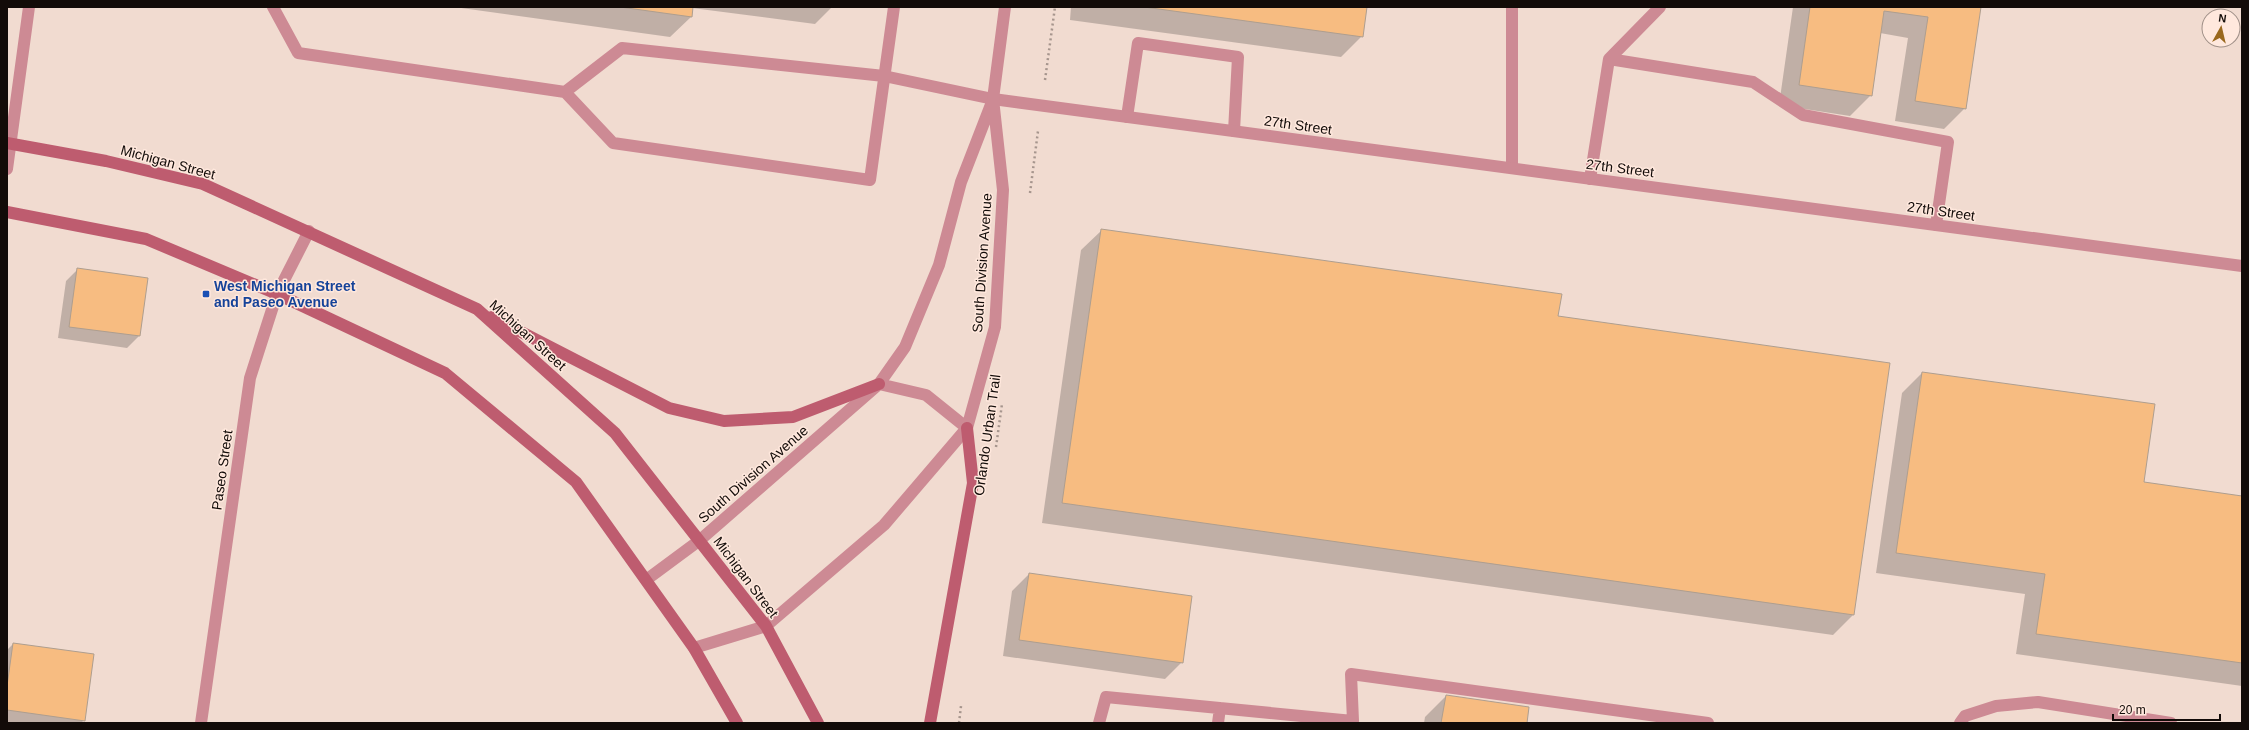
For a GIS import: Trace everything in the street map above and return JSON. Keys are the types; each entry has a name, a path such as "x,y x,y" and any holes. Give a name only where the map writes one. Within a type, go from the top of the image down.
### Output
{"main road":[{"name":"Michigan Street","path":"8,143 106,161 203,184 477,309 615,433 766,626 818,723"},
{"path":"7,212 146,239 277,294 445,373 576,482 694,648 737,723"},
{"path":"477,309 669,408 724,421 793,417 879,384"},
{"path":"930,723 973,483 967,428"}],"street":[{"path":"7,169 8,143 29,7"},
{"path":"274,7 298,53 565,92 613,142 870,180 894,7"},
{"name":"South Division Avenue","path":"646,580 700,540 879,384 905,346 939,265 961,182 993,99 1005,7"},
{"path":"1512,7 1512,168"},
{"path":"1590,179 1609,59 1660,7"},
{"path":"1127,117 1138,43 1238,57 1234,131"},
{"name":"27th Street","path":"565,92 622,48 884,76 993,99 2242,266"},
{"path":"1609,59 1753,82 1803,115 1948,142 1936,225"},
{"name":"South Division Avenue","path":"694,648 766,626 884,525 967,428 995,327 1003,190 993,99"},
{"name":"Paseo Street","path":"201,723 250,378 277,294 309,232"},
{"path":"879,384 926,395 967,428"},
{"path":"1099,723 1106,697 1353,721 1351,674 1708,723"},
{"path":"1960,723 1965,716 1996,706 2038,702 2171,723"},
{"path":"1218,723 1220,708"}],"path":[{"path":"1047,67 1055,7"},
{"path":"1030,197 1036,150"},
{"name":"Orlando Urban Trail","path":"996,448 1002,401"},
{"path":"959,723 962,699"}],"building":[{"path":"620,7 693,7 692,17"},
{"path":"1144,7 1367,7 1363,37"},
{"path":"1810,7 1981,7 1966,109 1915,101 1928,17 1884,11 1872,96 1799,85"},
{"path":"1101,229 1562,294 1558,316 1890,363 1854,615 1062,503"},
{"path":"77,268 148,278 140,336 69,327"},
{"path":"1922,372 2155,404 2144,482 2242,496 2242,663 2036,634 2045,574 1896,553"},
{"path":"1029,573 1192,596 1183,663 1019,640"},
{"path":"13,643 94,654 85,721 7,710 7,686"},
{"path":"1446,695 1529,707 1527,723 1441,723"}],"place":[{"name":"West Michigan Street and Paseo Avenue","path":"206,294"}]}
